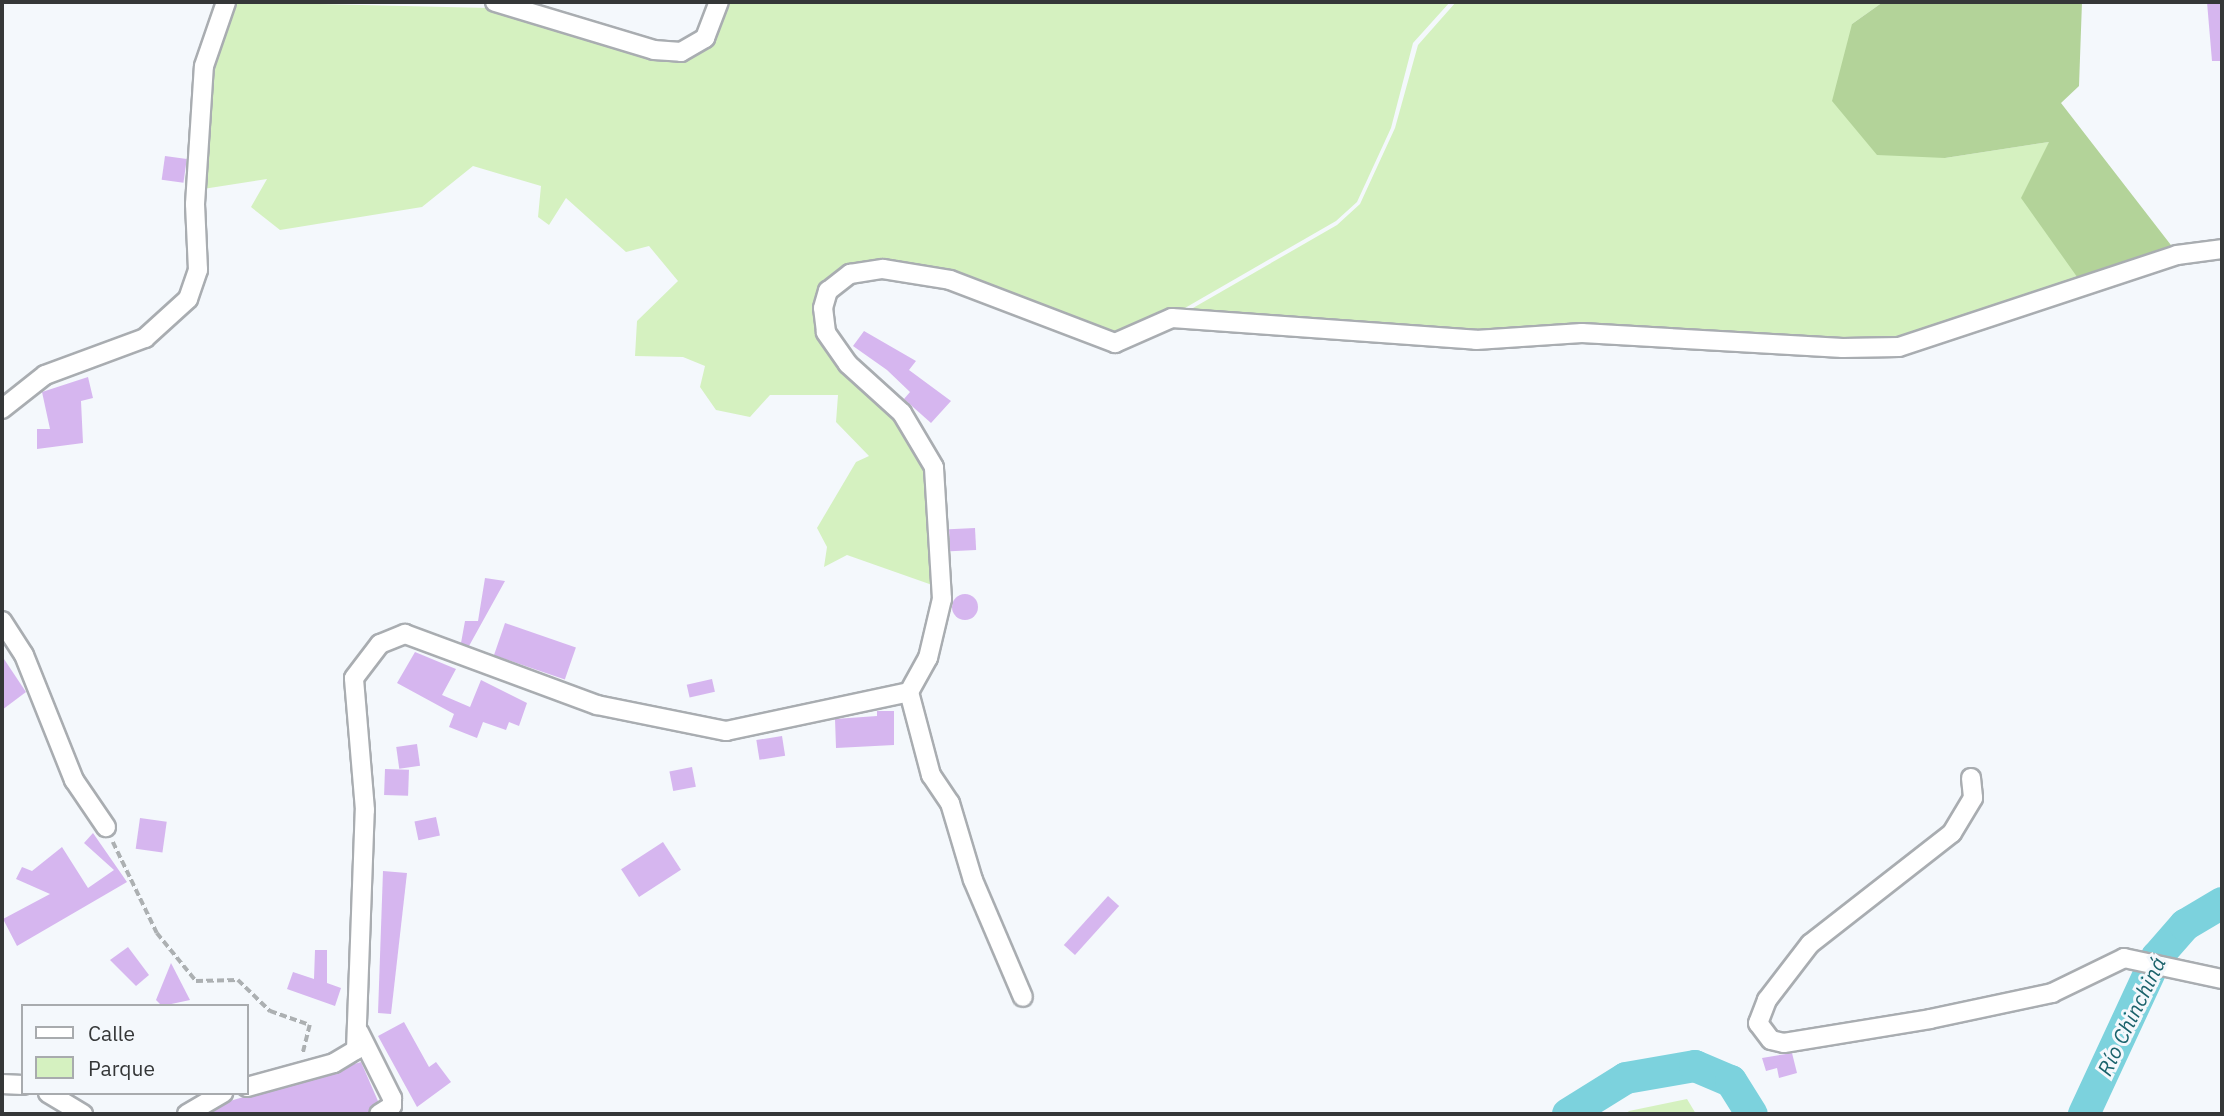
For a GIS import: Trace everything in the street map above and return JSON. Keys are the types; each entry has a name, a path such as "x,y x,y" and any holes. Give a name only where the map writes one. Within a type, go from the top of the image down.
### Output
{"street":[{"path":"2,409 45,375 145,338 188,299 198,270 204,66 226,2"},
{"path":"495,2 654,50 681,52 705,38 719,2"},
{"path":"1023,998 974,880 950,803 931,775 909,692 928,658 942,599 934,467 902,412 848,364 826,332 828,291 850,274 883,269 950,280 1115,343 1172,318 1476,340 1582,333 1843,348 1899,346 2177,255 2222,249"},
{"path":"2,621 24,655 74,780 106,827"},
{"path":"248,1087 300,1072 356,1050 359,1032 365,810 354,678 380,644 405,634 597,705 726,731 909,692"},
{"path":"1971,778 1973,798 1966,817 1933,850 1810,944 1760,1012 1762,1032 1784,1043 1930,1019 2052,993 2124,958 2222,979"},
{"path":"359,1032 392,1098 392,1106 379,1114"},
{"path":"2,1084 21,1085"},
{"path":"51,1095 83,1114"},
{"path":"187,1114 220,1095"}],"path":[{"path":"106,827 157,933 195,981 238,980 270,1011 310,1025 300,1072"}],"green space":[{"path":"234,2 490,8 653,57 710,43 725,2 1450,2 1413,43 1391,128 1357,202 1336,221 1178,312 1115,336 953,274 847,267 816,308 927,469 935,586 847,555 824,567 827,547 817,528 856,462 869,456 836,422 838,395 770,395 750,417 716,410 700,387 705,366 683,357 635,356 637,321 678,281 649,246 626,252 566,198 549,225 538,217 541,186 473,166 422,207 280,230 251,207 267,179 203,189 211,66"},
{"path":"1456,2 1883,2 1852,24 1945,158 2049,142 2080,281 1897,340 1476,333 1186,312 1337,225 1360,204 1395,128 1418,45"},
{"path":"1883,2 2082,2 2079,86 2061,103 2174,249 2080,281 2021,198 2049,142 1945,158 1877,155 1832,101 1852,24"},
{"path":"1687,1099 1696,1114 1625,1114 1629,1111"}],"building":[{"path":"2207,2 2222,2 2222,61 2212,61"},
{"path":"165,156 187,159 183,183 162,180"},
{"path":"864,331 916,361 909,370 951,401 931,423 904,399 910,392 887,370 853,346"},
{"path":"88,377 93,398 81,401 83,443 37,449 37,429 50,429 42,392"},
{"path":"975,528 976,550 950,551 949,529"},
{"path":"485,578 505,581 469,646 461,643 465,621 478,621"},
{"path":"965,594 974,598 978,607 974,616 965,620 956,616 952,607 956,598"},
{"path":"505,623 576,647 565,680 494,655"},
{"path":"415,652 456,669 442,695 470,707 481,680 527,703 519,726 509,722 506,730 483,722 477,738 449,727 454,714 397,683"},
{"path":"2,656 26,692 2,710"},
{"path":"712,679 715,692 690,698 687,685"},
{"path":"877,711 894,711 894,745 836,748 835,719 877,716"},
{"path":"782,736 785,756 759,760 756,740"},
{"path":"417,744 420,766 399,769 396,747"},
{"path":"692,767 696,787 673,791 669,771"},
{"path":"385,769 409,770 408,796 384,795"},
{"path":"436,817 440,836 418,840 414,822"},
{"path":"140,818 167,822 162,852 136,849"},
{"path":"93,833 127,882 17,946 3,919 50,894 16,879 22,867 32,871 62,847 88,888 114,870 84,843"},
{"path":"663,842 681,870 639,897 621,869"},
{"path":"383,871 407,873 391,1014 378,1013"},
{"path":"1108,896 1119,906 1075,955 1064,945"},
{"path":"128,947 149,975 136,986 110,960"},
{"path":"315,950 327,950 327,983 341,988 335,1006 287,989 293,972 314,979"},
{"path":"171,963 190,1000 160,1004 156,1000"},
{"path":"404,1022 429,1067 436,1062 451,1082 417,1107 378,1036"},
{"path":"1792,1053 1797,1073 1779,1078 1777,1068 1766,1071 1762,1058"},
{"path":"361,1062 378,1101 368,1114 209,1114 230,1101"}],"waterway":[{"name":"Río Chinchiná","path":"2084,1114 2157,957 2185,925 2222,903"},
{"name":"Río Chinchiná","path":"1568,1114 1626,1078 1695,1066 1731,1081 1752,1114"}]}
